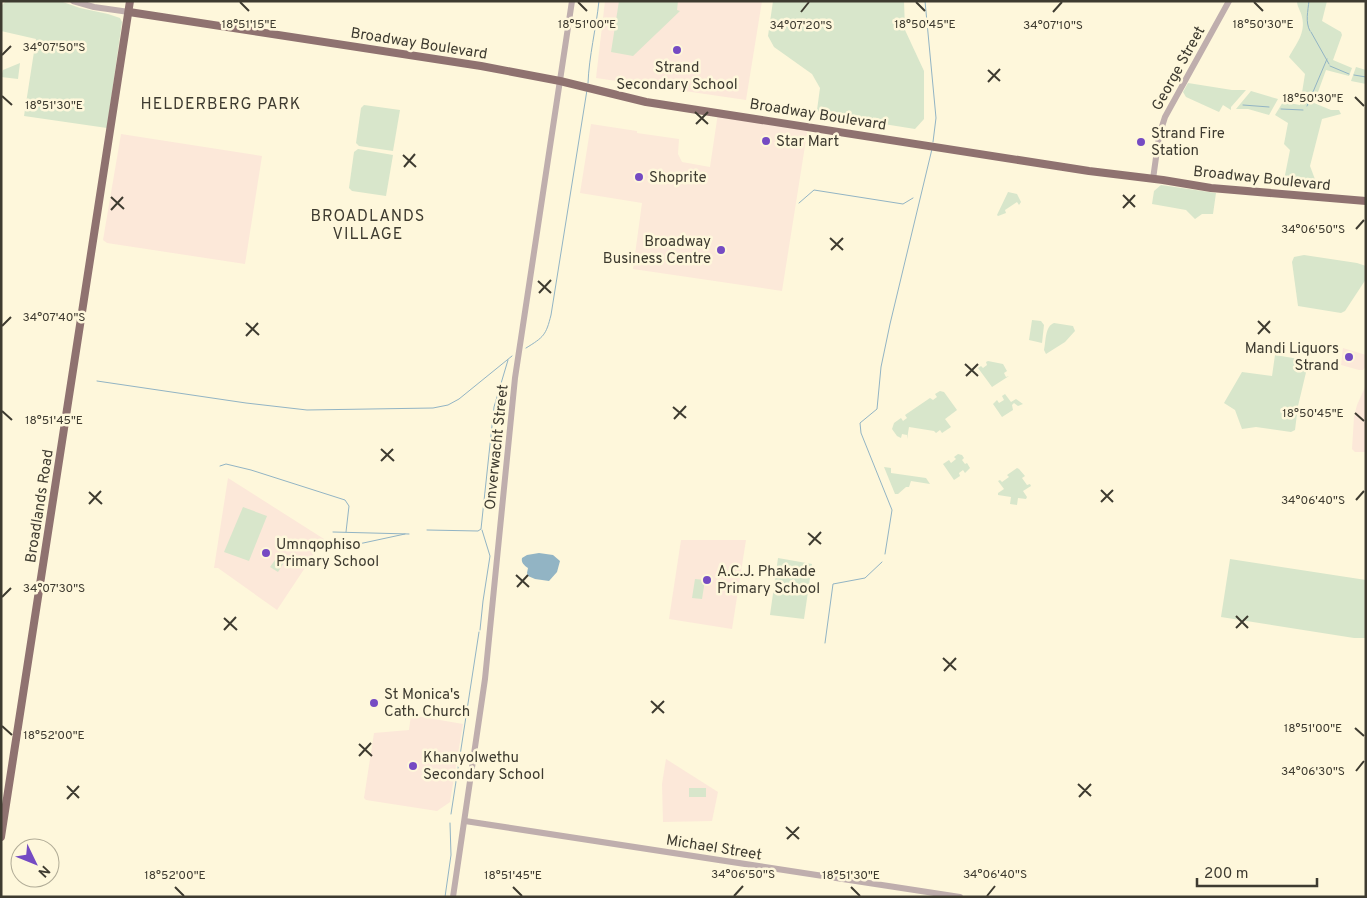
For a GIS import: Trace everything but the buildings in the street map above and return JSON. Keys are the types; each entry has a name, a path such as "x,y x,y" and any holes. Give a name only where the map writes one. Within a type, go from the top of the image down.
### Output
{"main road":[{"name":"Broadlands Road","path":"1,837 130,1"},
{"name":"Broadway Boulevard","path":"129,12 481,66 646,102 1127,176 1211,188 1366,201"},
{"name":"Broadway Boulevard","path":"1354,201 1366,205"}],"street":[{"name":"Broadway Boulevard","path":"73,1 94,7 129,12"},
{"name":"Onverwacht Street","path":"453,897 486,679 515,378 572,1"},
{"name":"George Street","path":"1153,179 1159,136 1165,117 1228,1"},
{"name":"Michael Street","path":"465,821 960,897"}],"shaded area":[{"name":"Strand Secondary School","path":"605,1 762,1 746,100 596,78"},
{"path":"718,113 808,127 782,291 633,269 642,203 580,193 591,124 679,139 678,154 682,162 710,167"},
{"path":"121,134 262,156 245,264 107,243 103,240"},
{"path":"1343,348 1366,355 1366,366 1363,370 1341,365"},
{"path":"1366,385 1366,452 1355,452 1352,449 1354,417"},
{"name":"Umnqophiso Primary School","path":"228,478 324,539 277,610 218,568 214,568"},
{"name":"A.C.J. Phakade Primary School","path":"681,540 746,540 732,629 669,619"},
{"name":"Khanyolwethu Secondary School","path":"411,715 463,724 450,802 437,811 366,800 364,798 374,733 409,730"},
{"path":"666,759 718,792 712,821 663,822 662,784"}],"green space":[{"path":"6,1 60,1 120,18 122,22 107,128 24,116 36,39 1,31 1,6"},
{"path":"619,1 678,1 677,10 680,11 633,56 611,52"},
{"path":"773,1 904,1 905,30 924,71 924,119 915,129 821,114 817,110 820,88 812,74 774,47 768,36"},
{"path":"1297,1 1327,1 1322,21 1341,32 1342,35 1333,60 1352,68 1349,76 1326,70 1314,103 1331,110 1339,110 1341,114 1322,119 1310,166 1319,190 1283,185 1290,150 1284,144 1288,123 1275,115 1283,102 1300,105 1305,74 1289,57 1300,38 1303,28"},
{"path":"20,63 18,79 1,77 3,70"},
{"path":"1356,67 1366,70 1366,84 1351,81"},
{"path":"1188,83 1232,90 1246,90 1231,107 1231,110 1223,105 1219,112 1186,97 1183,92"},
{"path":"1251,91 1278,99 1269,115 1248,109 1236,109"},
{"path":"364,105 400,110 393,151 359,146 356,143 361,108"},
{"path":"358,149 393,155 386,196 352,191 349,188 354,152"},
{"path":"1161,185 1216,193 1213,214 1202,214 1195,219 1186,210 1152,204 1154,191"},
{"path":"1008,192 1017,194 1021,202 1019,205 1017,202 1005,210 1006,213 998,216 997,215"},
{"path":"1304,255 1366,266 1366,279 1345,311 1341,313 1298,306 1292,262 1294,257"},
{"path":"1032,320 1041,321 1044,325 1042,343 1029,340"},
{"path":"1054,323 1073,326 1075,331 1065,342 1046,354 1044,350 1046,334 1049,327"},
{"path":"1275,355 1305,360 1308,364 1298,406 1295,430 1291,432 1256,427 1242,429 1235,410 1224,403 1242,372 1272,376"},
{"path":"986,362 1003,364 1007,371 1004,373 1006,377 1009,376 992,387 978,368 981,366 983,368 987,365"},
{"path":"940,391 944,392 957,410 945,419 951,427 942,433 940,430 936,433 934,431 909,427 907,439 907,435 902,434 901,438 897,436 892,429 894,423 901,418 903,421 907,418 905,415 930,398 933,400 937,397 935,394"},
{"path":"1005,394 1011,402 1016,399 1023,404 1018,406 1014,403 1012,405 1013,410 1002,417 993,404 997,400 999,403 1004,400 1002,396"},
{"path":"958,454 962,455 964,458 962,460 970,468 965,473 963,470 959,473 960,476 954,480 943,464 949,460 951,463"},
{"path":"884,467 891,468 891,473 926,478 930,484 911,481 909,487 895,494"},
{"path":"1017,468 1025,476 1022,478 1027,485 1030,484 1031,486 1023,491 1027,497 1026,499 1018,498 1017,505 1010,504 1011,497 998,495 1004,489 998,481 1002,482 1009,477 1007,475"},
{"path":"243,507 267,516 249,561 224,552"},
{"path":"280,553 287,558 278,572 270,567"},
{"path":"778,558 812,564 804,619 770,615"},
{"path":"1230,559 1366,580 1366,638 1354,638 1221,617"},
{"path":"695,579 705,580 702,599 692,598"},
{"path":"689,788 706,788 706,797 689,797"}],"water":[{"path":"539,553 553,555 560,561 557,572 549,581 528,576 528,568 522,563 522,558 527,555"}],"waterway":[{"path":"588,83 599,1"},
{"path":"925,1 936,118 933,142"},
{"path":"1309,1 1307,20 1310,31"},
{"path":"1311,32 1329,64"},
{"path":"1307,106 1327,59"},
{"path":"1330,66 1349,74"},
{"path":"1354,75 1366,77"},
{"path":"526,348 543,335 548,327 551,315 587,90"},
{"path":"1243,105 1269,107"},
{"path":"1281,109 1303,110"},
{"path":"885,554 892,510 861,433 860,423 877,409 881,367 890,324 932,149"},
{"path":"799,203 814,190 903,204 913,198"},
{"path":"97,381 307,410 433,408 448,405 459,399 512,356"},
{"path":"427,530 478,531 481,529 494,407 508,360"},
{"path":"220,466 226,464 251,470 345,500 349,506 346,532"},
{"path":"480,630 490,556 482,530"},
{"path":"333,532 409,534"},
{"path":"354,545 405,534"},
{"path":"825,643 833,584 865,578 882,562"},
{"path":"451,814 479,632"},
{"path":"445,897 451,855 450,823"}],"place":[{"name":"Strand Secondary School","path":"677,50"},
{"name":"Star Mart","path":"766,141"},
{"name":"Strand Fire Station","path":"1141,142"},
{"name":"Shoprite","path":"639,177"},
{"name":"Broadway Business Centre","path":"721,250"},
{"name":"Mandi Liquors Strand","path":"1349,357"},
{"name":"Umnqophiso Primary School","path":"266,553"},
{"name":"A.C.J. Phakade Primary School","path":"707,580"},
{"name":"St Monica's Cath. Church","path":"374,703"},
{"name":"Khanyolwethu Secondary School","path":"413,766"}],"district":[{"name":"HELDERBERG PARK","path":"221,103"},
{"name":"BROADLANDS VILLAGE","path":"368,224"}]}
